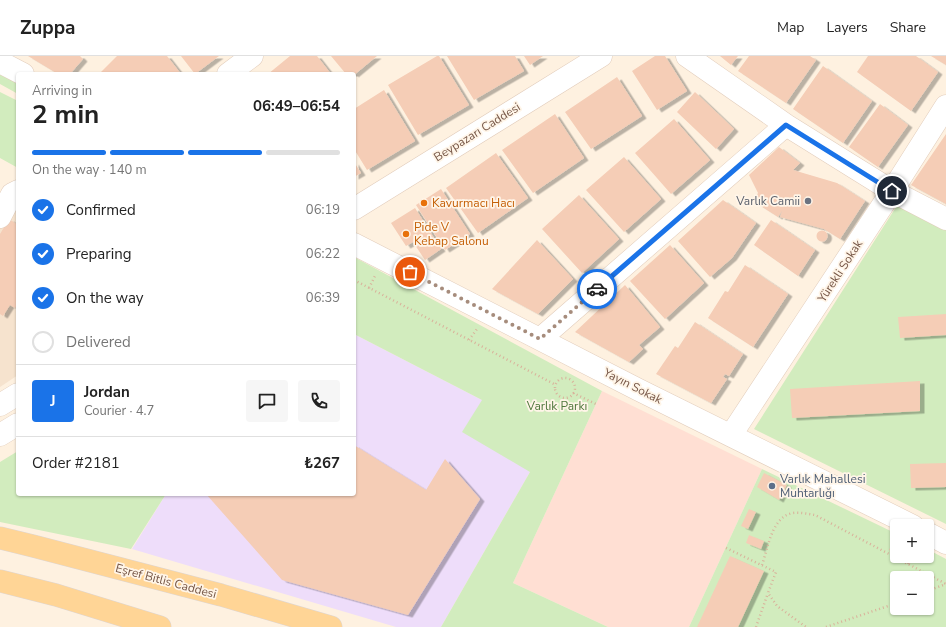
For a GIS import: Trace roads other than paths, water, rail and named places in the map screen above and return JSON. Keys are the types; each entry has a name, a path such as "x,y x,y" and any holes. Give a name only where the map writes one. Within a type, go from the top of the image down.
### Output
{"main road":[{"name":"Eşref Bitlis Caddesi","path":"0,538 221,595 331,627"},
{"path":"5,584 56,595 160,627"}],"street":[{"path":"231,72 252,56"},
{"name":"Beypazarı Caddesi","path":"356,208 601,56"},
{"path":"687,56 786,125 892,191 946,219"},
{"path":"0,62 19,72"},
{"name":"Yürekli Sokak","path":"731,435 892,191 946,106"},
{"path":"540,339 786,125"},
{"path":"0,216 12,194 16,192"},
{"name":"Yayın Sokak","path":"356,245 899,519"},
{"path":"0,405 16,395"},
{"path":"0,435 16,425"},
{"path":"934,537 946,543"}],"place":[{"name":"Varlık Camii","path":"808,201"},
{"name":"Kavurmacı Hacı","path":"424,203"},
{"name":"Pide V Kebap Salonu","path":"406,234"},
{"name":"Varlık Mahallesi Muhtarlığı","path":"772,486"}],"park label":[{"name":"Varlık Parkı","path":"557,406"}]}
